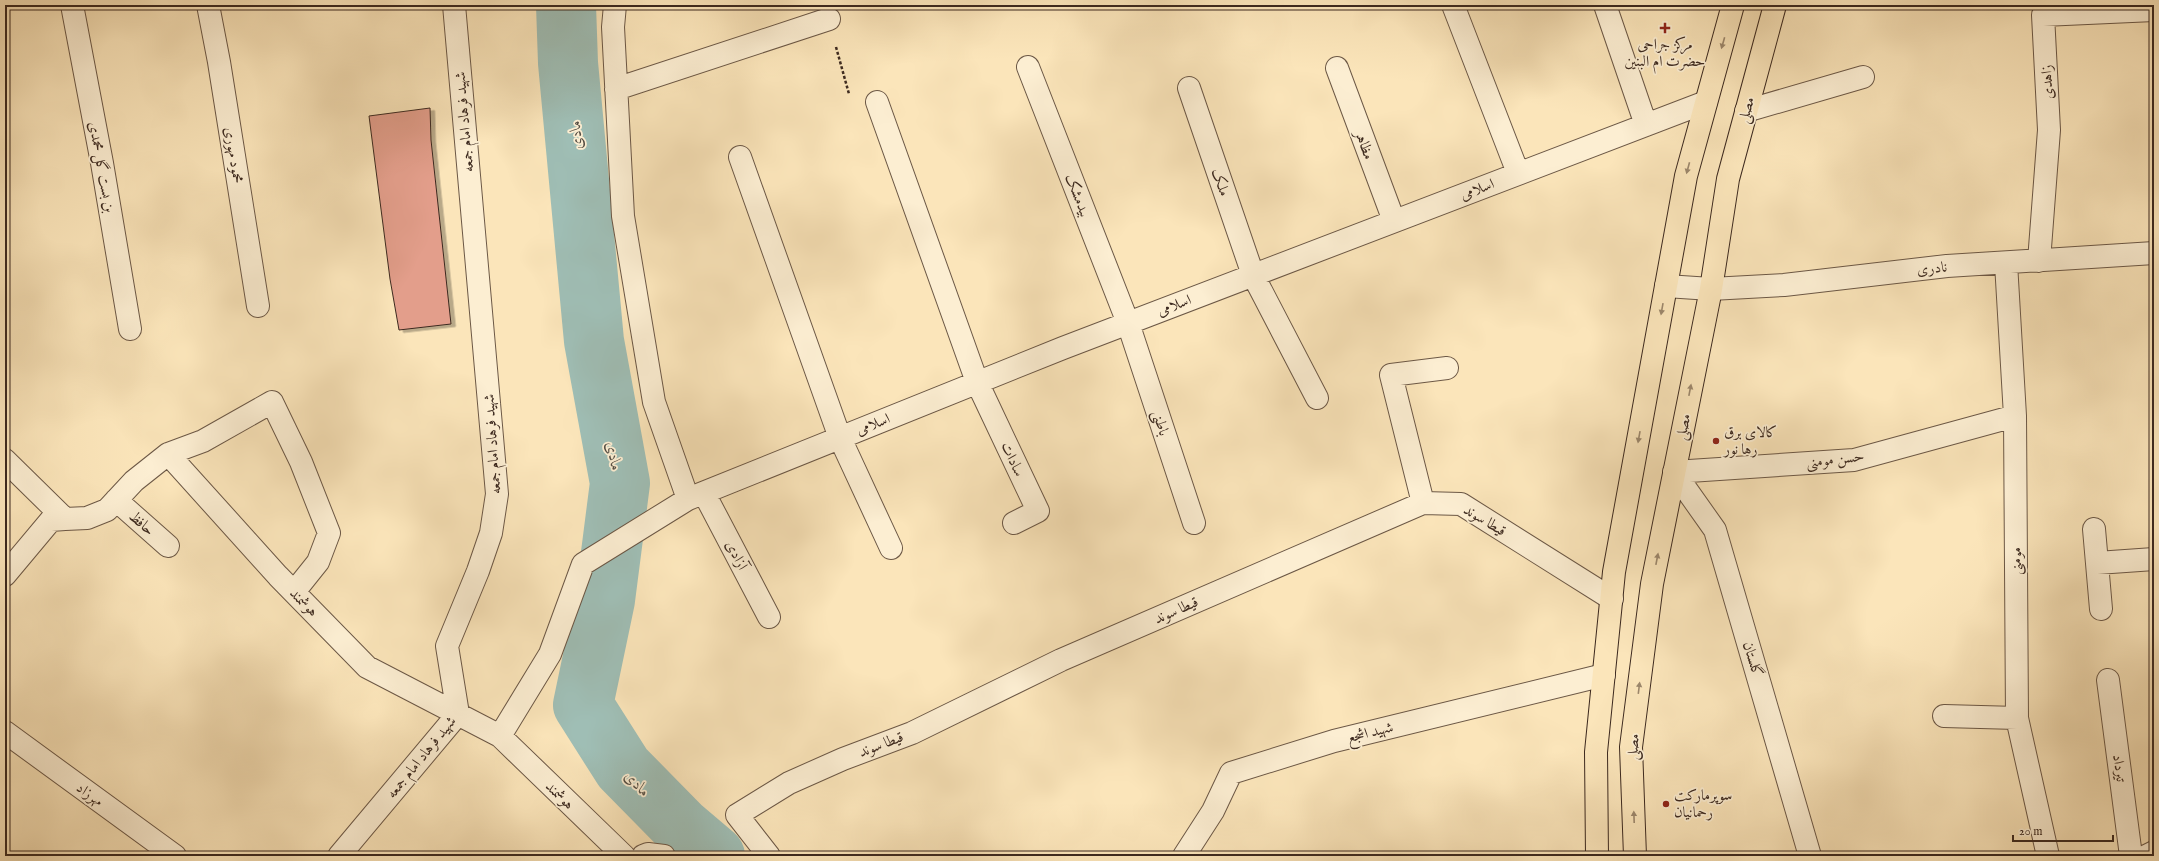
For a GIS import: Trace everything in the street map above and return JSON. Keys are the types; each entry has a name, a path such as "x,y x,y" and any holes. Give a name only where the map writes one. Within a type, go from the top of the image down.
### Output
{"main road":[{"path":"1597,856 1596,752 1614,572 1686,176 1734,5"},
{"name":"مصلی","path":"1635,856 1631,747 1652,584 1710,289 1728,179 1775,5"}],"street":[{"name":"بن بست گل محمدی","path":"72,5 102,163 130,329"},
{"name":"محمود مهوری","path":"208,5 219,62 258,306"},
{"name":"شهید فرهاد امام جمعه","path":"339,856 458,714 447,646 478,571 491,533 497,494 454,5"},
{"path":"616,5 613,27 623,216 654,402 696,496"},
{"path":"1453,5 1518,173"},
{"path":"1605,5 1646,125"},
{"name":"زاهدی","path":"2039,261 2049,130 2043,15 2154,10"},
{"path":"616,89 828,19"},
{"name":"بیدمشک","path":"1028,67 1128,323"},
{"name":"مظاهر","path":"1337,68 1394,221"},
{"path":"1746,111 1863,77"},
{"name":"ملک","path":"1190,88 1253,275 1317,398"},
{"path":"877,102 977,382"},
{"name":"اسلامی","path":"500,736 550,654 583,564 696,496 977,382 1128,323 1706,102"},
{"path":"740,157 840,438 891,548"},
{"name":"نادری","path":"1666,286 1710,289 1784,285 1947,266 2154,253"},
{"name":"مومنی","path":"2006,263 2015,416 2017,718 2048,856"},
{"name":"باطنی","path":"1128,323 1194,523"},
{"path":"1423,503 1391,375 1447,368"},
{"name":"سادات","path":"977,382 1038,511 1014,523"},
{"path":"5,575 51,520 86,518 107,510 134,481 168,454 203,441 272,402 301,462 329,533 318,562 294,592"},
{"name":"حسن مومنی","path":"1674,472 1854,460 2015,416"},
{"name":"هوشمند","path":"168,454 294,592 368,666 500,736 624,856"},
{"path":"5,460 64,519"},
{"name":"گلستان","path":"1674,472 1715,530 1810,856"},
{"name":"آزادی","path":"696,496 769,617"},
{"name":"حافظ","path":"116,500 168,546"},
{"name":"قیطا سوند","path":"769,856 737,815 790,783 843,759 912,733 1062,660 1423,503 1461,504 1612,599"},
{"path":"2094,529 2101,609"},
{"path":"2097,562 2154,559"},
{"name":"شهید اشجع","path":"1184,856 1213,811 1231,773 1334,741 1604,675"},
{"name":"تیرداد","path":"2108,680 2131,856"},
{"path":"1944,716 2017,718"},
{"name":"مهرزاد","path":"5,732 175,856"},
{"path":"2146,856 2154,852"},
{"path":"643,856 648,854 664,856"}],"path":[{"path":"828,19 853,111 877,102"}],"building":[{"path":"430,108 431,140 451,324 399,330 390,279 369,116"}],"waterway":[{"name":"مادی","path":"566,5 568,63 594,341 620,483 605,600 583,705 623,768 682,828 715,856"}],"place":[{"name":"مرکز جراحی حضرت ام البنین","path":"1665,28"},
{"name":"کالای برق رها نور","path":"1716,441"},
{"name":"سوپرمارکت رحمانیان","path":"1666,804"}]}
